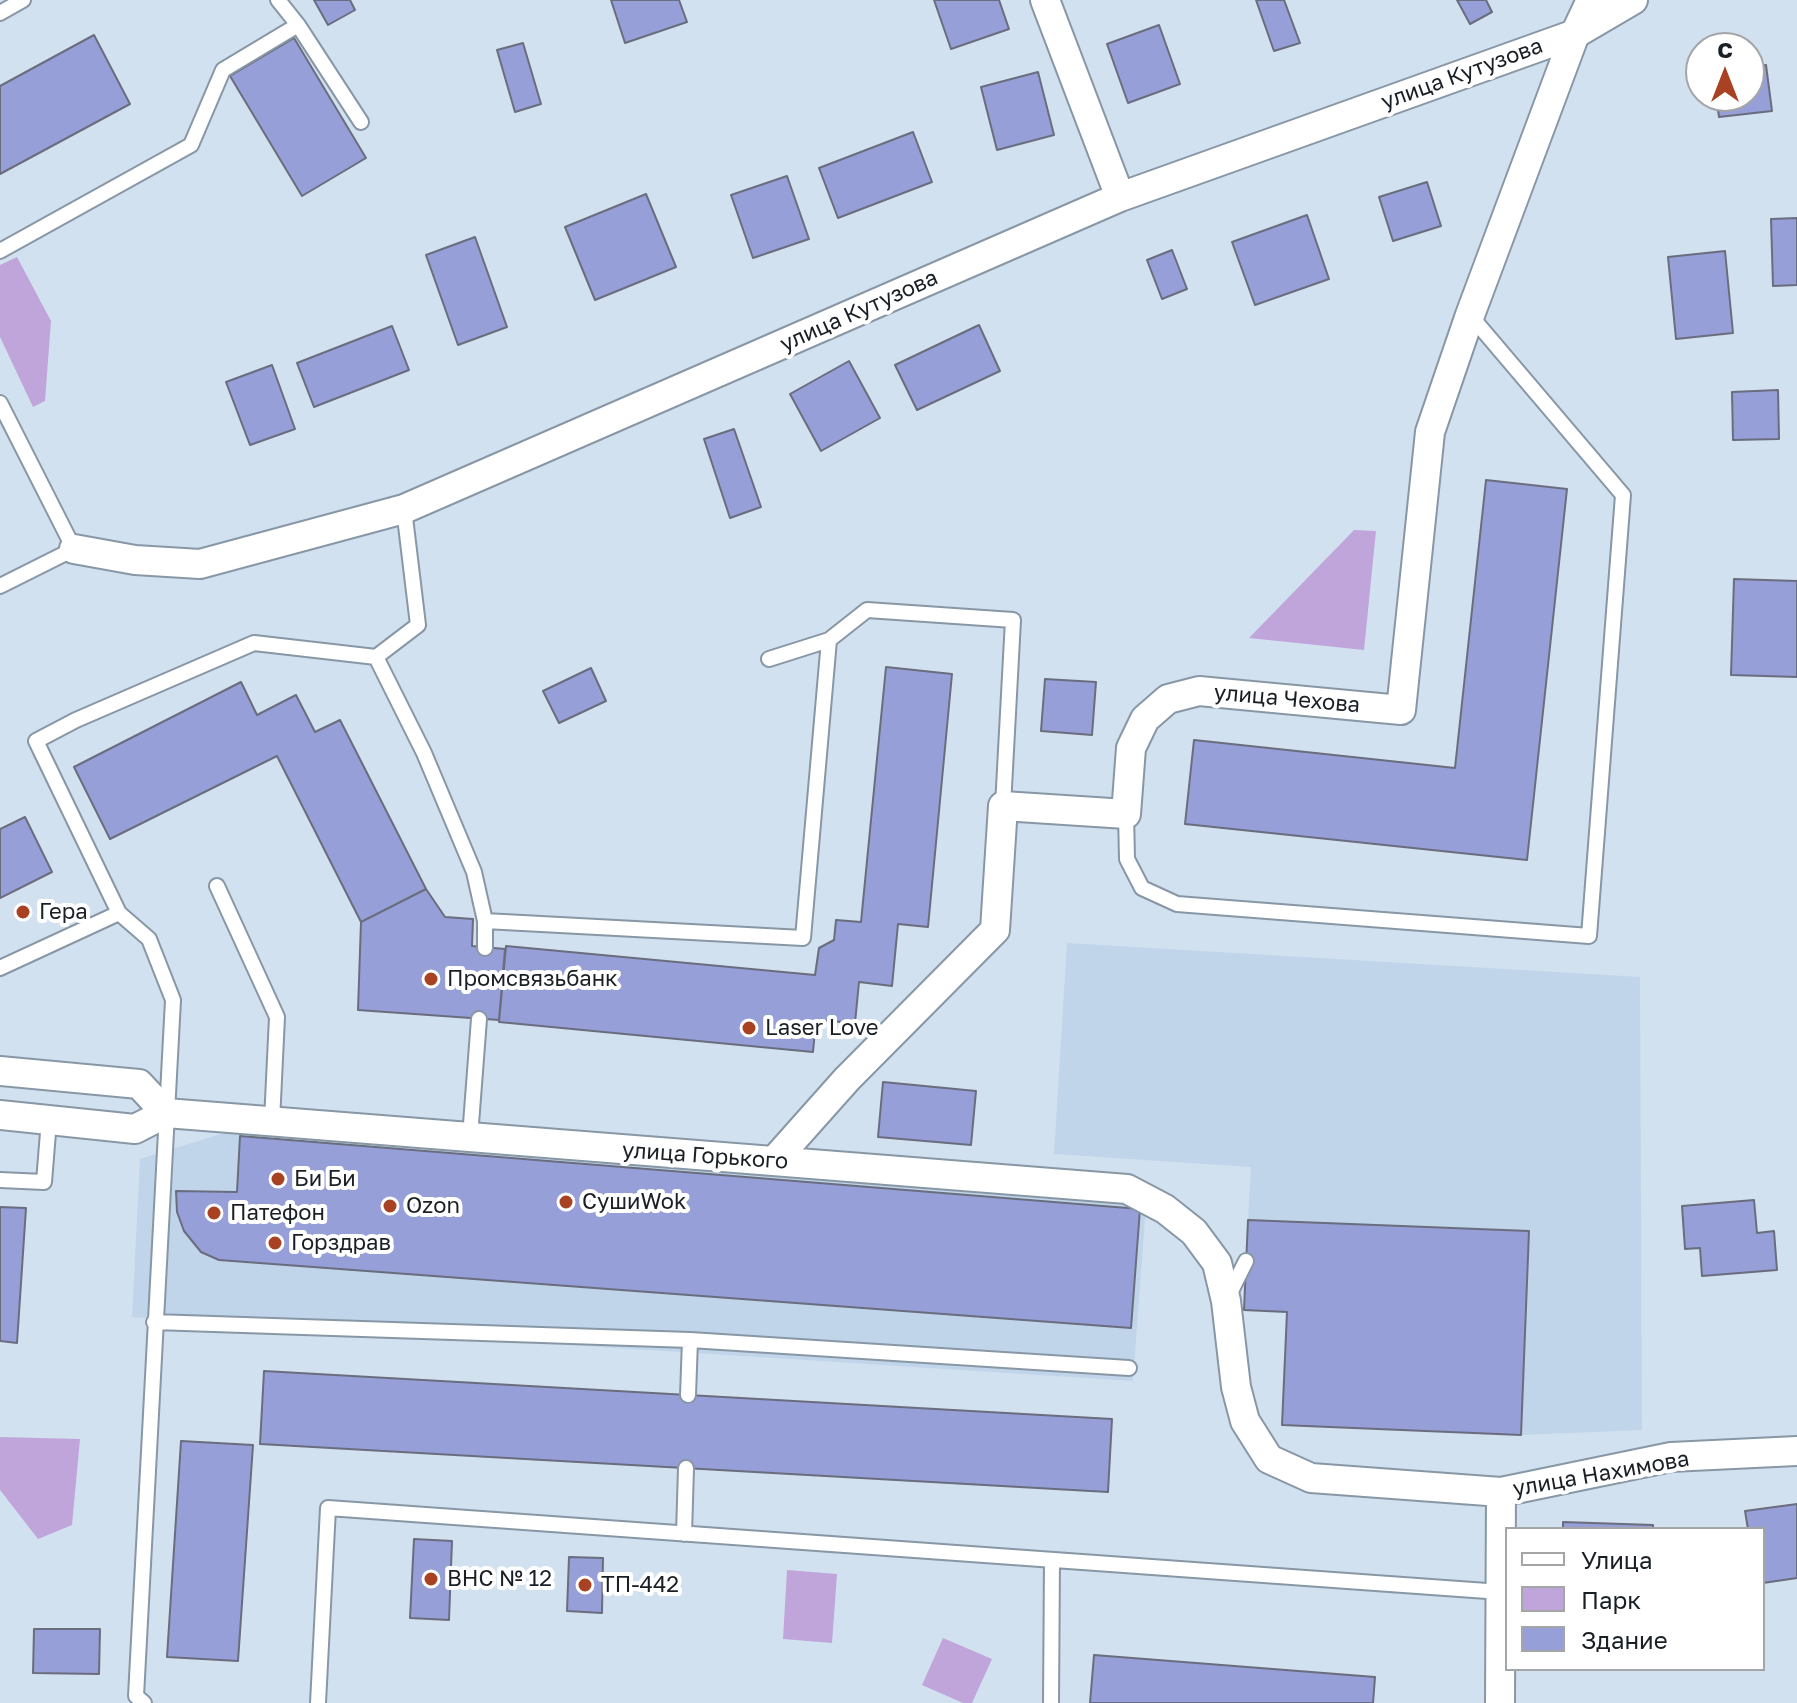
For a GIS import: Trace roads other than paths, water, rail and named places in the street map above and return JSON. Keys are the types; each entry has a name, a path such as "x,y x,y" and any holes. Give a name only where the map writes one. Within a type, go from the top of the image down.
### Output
{"street":[{"path":"1045,0 1120,197"},
{"name":"улица Чехова","path":"1126,814 1131,748 1145,719 1168,699 1199,691 1401,710 1430,432 1470,315 1575,34 1591,0"},
{"name":"улица Кутузова","path":"74,549 135,560 200,564 404,509 1120,197 1575,34 1633,0"},
{"path":"774,1161 847,1079 995,930 1003,806 1126,814"},
{"path":"0,1071 139,1084 166,1113"},
{"name":"улица Горького","path":"0,1115 135,1129 166,1113 1127,1189 1165,1209 1194,1232 1217,1263"},
{"name":"улица Нахимова","path":"1217,1263 1226,1301 1236,1387 1245,1421 1269,1459 1311,1478 1501,1492 1671,1457 1797,1451"},
{"path":"1500,1703 1501,1492"}],"lane":[{"path":"0,13 23,0"},
{"path":"278,0 298,25 361,122"},
{"path":"0,251 191,145 223,70 298,25"},
{"path":"1126,814 1127,859 1142,888 1177,904 1589,936 1623,495 1470,315"},
{"path":"0,403 74,549 0,586"},
{"path":"139,1701 154,1322 173,1000 149,939 119,913 36,741 76,720 254,643 376,657 418,625 404,509"},
{"path":"769,659 829,640 867,610 1013,620 1003,806"},
{"path":"485,921 803,938 829,640"},
{"path":"376,657 424,753 468,858 485,921 485,948"},
{"path":"217,886 277,1017 272,1121"},
{"path":"0,968 119,913"},
{"path":"470,1137 479,1019"},
{"path":"0,1180 44,1182 49,1120"},
{"path":"1226,1301 1246,1261"},
{"path":"154,1322 690,1340 1129,1368"},
{"path":"688,1395 690,1340"},
{"path":"684,1534 686,1468"},
{"path":"318,1703 328,1508 1501,1592"},
{"path":"1051,1703 1052,1560"}],"place":[{"name":"Гера","path":"23,912"},
{"name":"Промсвязьбанк","path":"431,979"},
{"name":"Laser Love","path":"749,1028"},
{"name":"Би Би","path":"278,1179"},
{"name":"СушиWok","path":"566,1202"},
{"name":"Ozon","path":"390,1206"},
{"name":"Патефон","path":"214,1213"},
{"name":"Горздрав","path":"275,1243"},
{"name":"ВНС № 12","path":"431,1579"},
{"name":"ТП-442","path":"585,1585"}]}
